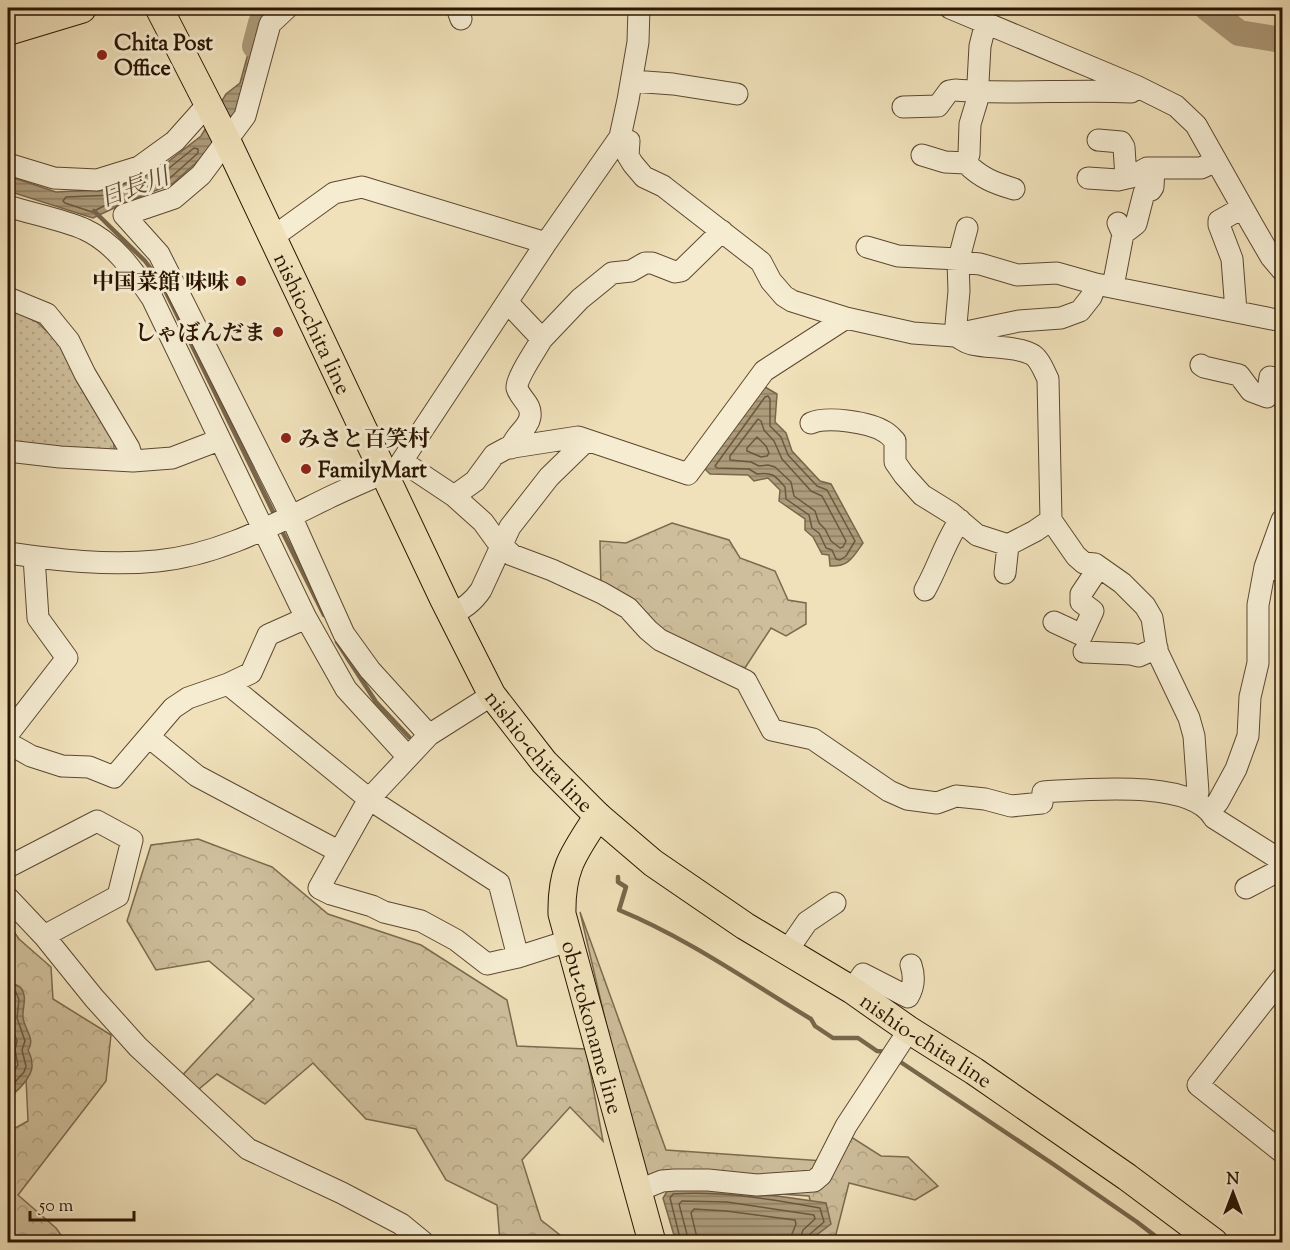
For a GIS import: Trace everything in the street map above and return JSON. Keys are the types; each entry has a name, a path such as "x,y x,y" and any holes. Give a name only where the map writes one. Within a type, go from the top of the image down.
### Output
{"highway":[{"path":"8,30 81,8"}],"main road":[{"name":"nishio-chita line","path":"159,8 273,237 394,467 451,615 492,694 544,762 598,816 653,863 745,926 852,990 1042,1117 1214,1242"},
{"name":"obu-tokoname line","path":"598,816 567,866 562,888 562,914 652,1242"}],"street":[{"path":"286,8 270,24 245,117 201,175 174,198 124,215 159,254 277,523 306,618 346,689 419,746"},
{"path":"8,553 111,563 157,561 215,549 277,523 394,467 620,137 638,42 639,8"},
{"path":"950,8 1136,86 1176,106 1196,124 1242,208 1271,257 1282,270"},
{"path":"966,163 969,154 970,124 977,101 980,46 986,22"},
{"path":"632,81 673,84 737,94"},
{"path":"903,107 938,106 949,91 1131,92 1136,86"},
{"path":"8,145 11,165 54,178 97,180 139,167 176,141 209,105"},
{"path":"620,137 629,141 628,156 644,177 663,186 761,262 771,280 787,299 846,318 913,333 958,337 968,344 1020,351 1032,355 1040,363 1048,379 1052,520 1076,556 1084,562 1099,567 1122,583 1145,606 1152,618 1157,648 1189,718 1194,736 1198,792 1203,806 1214,818 1282,861"},
{"path":"1098,140 1121,142 1124,147 1126,178"},
{"path":"922,155 945,162 966,163 981,177 1014,189"},
{"path":"1088,178 1118,180 1147,168 1201,168 1216,161"},
{"path":"958,337 966,332 1019,321 1061,318 1080,311 1091,297 1115,276 1120,229 1136,224 1144,193 1153,187 1154,168"},
{"path":"273,237 334,193 362,187 546,243"},
{"path":"8,206 85,230 112,248 131,268 152,298 219,440 277,523 344,634 419,746"},
{"path":"1236,311 1232,259 1219,220 1242,208"},
{"path":"958,337 958,261 967,228"},
{"path":"509,448 530,421 531,411 518,390 517,382 542,339 580,299 612,273 631,271 645,263 652,263 675,272 681,271 722,231"},
{"path":"867,247 898,256 980,264 1017,274 1057,273 1104,286 1282,321"},
{"path":"8,298 47,314 69,341 85,374 129,448 133,461"},
{"path":"508,303 542,339"},
{"path":"454,496 475,481 494,455 509,448 578,436 687,474 764,372 846,318"},
{"path":"1201,365 1239,375 1251,391 1267,397 1270,377 1282,379"},
{"path":"811,423 843,419 884,431 895,441 895,462 904,475 922,495 960,520 977,535 1008,545 1052,520"},
{"path":"509,448 505,445 519,426"},
{"path":"8,452 133,461 172,458 219,440"},
{"path":"451,615 475,599 510,527 549,477 587,440"},
{"path":"394,467 454,496 483,522 512,555 552,570 628,608 660,640 746,681 772,730 813,739 889,791 907,799 937,803 956,796 986,799 1011,806 1042,803 1043,792 1133,788 1145,789 1203,806 1218,801 1236,769 1248,736 1250,697 1258,663 1258,605 1274,569 1282,520"},
{"path":"925,590 949,535 960,520"},
{"path":"1005,573 1008,545"},
{"path":"8,734 67,658 38,618 34,557"},
{"path":"1054,622 1082,635 1093,611 1081,602 1081,594 1099,567"},
{"path":"8,743 31,756 62,766 89,767 114,777 173,708 188,698 251,673 268,635 306,618"},
{"path":"1084,652 1139,656 1157,648"},
{"path":"228,684 369,799 499,883 518,957"},
{"path":"492,694 419,746 369,799 319,888 384,912 421,921 456,940 487,964 568,941"},
{"path":"149,737 197,776 338,851"},
{"path":"8,867 97,821 132,840 118,896 44,936"},
{"path":"1246,888 1282,868"},
{"path":"8,898 44,936 94,998 138,1047 248,1149 342,1193 401,1224 421,1242"},
{"path":"786,951 807,922 835,903"},
{"path":"852,990 863,974 908,997 913,989 914,974 911,965"},
{"path":"1282,978 1198,1085 1282,1152"},
{"path":"637,1191 662,1181 675,1180 708,1180 757,1185 814,1181 825,1168 846,1126 909,1030"}],"green space":[{"path":"8,307 37,322 59,343 114,443 114,452 8,446"},
{"path":"672,523 729,540 740,558 775,571 788,600 806,603 806,624 786,636 771,628 741,674 665,648 601,588 600,541 626,543"},
{"path":"198,839 272,867 328,914 421,945 507,1000 517,1046 586,1049 603,1141 570,1107 522,1160 541,1220 569,1242 500,1242 497,1205 446,1180 416,1129 366,1119 313,1063 265,1104 217,1074 193,1094 177,1081 254,999 209,961 156,970 127,921 151,845"},
{"path":"580,912 666,1150 824,1161 845,1133 881,1156 908,1157 938,1186 915,1200 849,1183 834,1242 801,1242 814,1215 809,1196 644,1185"},
{"path":"8,923 19,939 51,967 53,999 111,1035 106,1081 18,1195 56,1228 66,1242 8,1242 8,1132 28,1121 24,1035 8,1001"}],"water":[{"path":"259,14 267,17 239,115 213,148 172,184 93,218 8,191 8,176 56,192 113,189 160,168 201,136 226,94 240,83"},
{"path":"765,387 777,394 775,422 786,433 792,451 820,481 831,484 863,543 853,557 842,565 830,566 829,555 822,554 813,537 805,530 805,519 779,501 780,490 768,478 754,481 748,475 710,474 704,468"},
{"path":"8,984 15,984 23,991 23,1017 31,1042 28,1050 32,1069 24,1084 8,1096"},
{"path":"669,1188 728,1189 826,1203 831,1224 814,1237 812,1242 676,1242 663,1198"}],"waterway":[{"name":"日長川","path":"255,46 261,23 270,8"},
{"name":"日長川","path":"1207,8 1239,33 1282,40"},
{"path":"94,211 145,261 161,282 276,518"},
{"path":"281,529 324,615"},
{"path":"337,642 376,702 409,737"},
{"path":"618,877 618,882 626,887 619,910 717,961 811,1019 815,1026 833,1038 858,1038 877,1051 887,1052"},
{"path":"896,1059 1053,1164 1163,1242"}],"place":[{"name":"Chita Post Office","path":"102,55"},
{"name":"中国菜館 味味","path":"241,281"},
{"name":"しゃぼんだま","path":"278,332"},
{"name":"みさと百笑村","path":"286,438"},
{"name":"FamilyMart","path":"306,469"}]}
